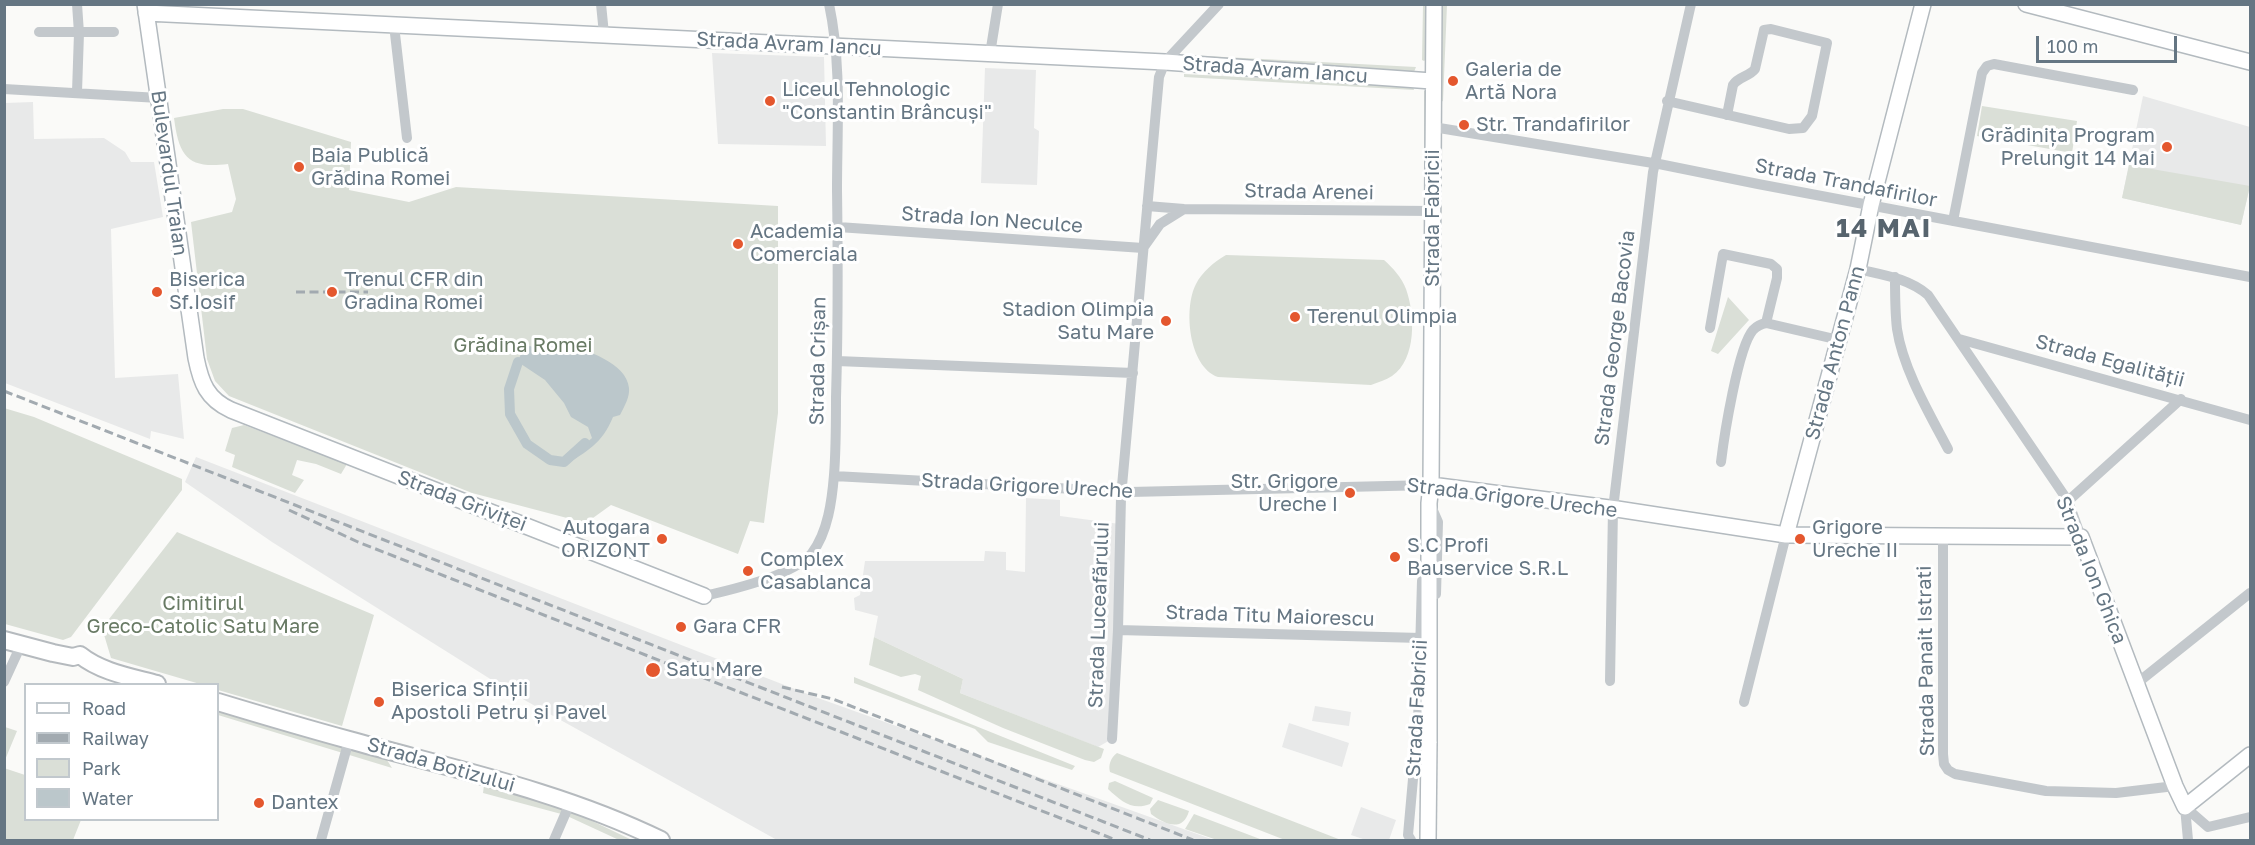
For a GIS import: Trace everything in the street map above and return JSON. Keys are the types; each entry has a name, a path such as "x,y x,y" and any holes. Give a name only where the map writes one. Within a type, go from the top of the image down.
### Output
{"main road":[{"path":"4,640 153,683"},
{"name":"Strada Botizului","path":"219,702 349,740 465,770 570,803 661,840"}],"street":[{"path":"77,4 79,33 77,92"},
{"path":"601,4 603,34"},
{"name":"Strada Crișan","path":"704,596 736,589 795,566 810,555 818,543 830,506 834,476 838,227 837,47 829,4"},
{"path":"990,54 999,4"},
{"path":"1165,62 1219,4"},
{"name":"Strada Fabricii","path":"1430,839 1429,503 1431,485 1434,4"},
{"name":"Strada George Bacovia","path":"1610,681 1613,509 1654,163 1691,4"},
{"name":"Strada Anton Pann","path":"1744,702 1786,535 1858,269 1871,205 1923,4"},
{"path":"2025,4 2250,62"},
{"name":"Strada Avram Iancu","path":"145,9 394,24 1165,62 1432,81"},
{"name":"Bulevardul Traian","path":"145,9 199,374 206,391 221,405"},
{"path":"394,24 407,138"},
{"path":"1667,101 1726,115 1789,129 1803,128 1812,116 1827,43 1771,29 1764,30 1755,69 1733,85 1726,115"},
{"path":"39,32 114,32"},
{"name":"Strada Luceafărului","path":"1112,739 1122,491 1159,77 1165,62"},
{"path":"1953,221 1982,73 1987,66 1994,64 2032,70 2133,90"},
{"path":"4,89 159,98"},
{"name":"Strada Trandafirilor","path":"1433,128 1654,163 2250,277"},
{"name":"Strada Arenei","path":"1147,206 1432,211"},
{"path":"1143,248 1160,224 1184,208"},
{"name":"Strada Ion Neculce","path":"838,227 1143,248"},
{"path":"1710,328 1723,254 1771,264 1777,269 1766,323"},
{"name":"Strada Ion Ghica","path":"1858,269 1895,277 1915,285 1928,295 2068,501 2136,684 2185,807 2188,840"},
{"path":"1895,277 1897,329 1903,352 1923,401 1948,449"},
{"path":"1721,462 1726,425 1749,337 1754,329 1766,323 1839,340"},
{"name":"Strada Egalității","path":"1959,339 2250,420"},
{"path":"837,361 1133,373"},
{"path":"2068,501 2181,399"},
{"name":"Strada Griviței","path":"221,405 704,596"},
{"name":"Strada Grigore Ureche","path":"834,476 1122,491 1431,485 1786,535 2081,537"},
{"name":"Strada Fabricii","path":"1410,840 1408,834 1418,723 1422,522 1429,503"},
{"name":"Strada Fabricii","path":"1429,503 1438,522 1430,839"},
{"name":"Strada Panait Istrati","path":"1943,536 1943,754 1944,764 1948,770 1962,776 2046,791 2116,793 2175,786"},
{"path":"2136,684 2250,593"},
{"name":"Strada Titu Maiorescu","path":"1118,630 1421,638"},
{"path":"4,682 21,645"},
{"path":"321,840 349,740"},
{"path":"2250,755 2185,807 2208,827 2250,818"},
{"path":"554,840 570,803"}],"shaded area":[{"name":"Liceul Tehnologic \"Constantin Brâncuși\"","path":"712,53 824,57 826,146 718,144"},
{"path":"985,68 1036,70 1034,128 1039,131 1037,185 981,183"},
{"path":"2143,96 2250,127 2250,185 2241,225 2122,198"},
{"path":"33,102 34,139 104,138 125,152 131,162 154,162 163,217 111,229 115,378 178,374 184,439 151,431 150,439 5,383 5,103"},
{"path":"196,457 818,698 1214,840 777,840 519,697 272,542 185,482"},
{"path":"1026,498 1060,500 1060,516 1120,524 1112,739 1098,747 960,693 963,679 874,637 878,616 855,610 854,598 860,595 865,561 984,561 985,551 1006,552 1006,570 1025,572"},
{"path":"1315,706 1351,712 1349,726 1312,721"},
{"path":"1289,723 1349,743 1342,767 1282,747"},
{"path":"1361,807 1396,820 1389,840 1366,840 1351,835"}],"green space":[{"path":"1423,5 1428,5 1427,59 1424,61 1422,60"},
{"path":"1440,5 1447,5 1443,101 1440,102"},
{"path":"1186,55 1416,67 1414,72 1186,59"},
{"path":"1184,74 1413,86 1414,90 1184,77"},
{"path":"1424,91 1426,91 1427,198 1424,199"},
{"path":"1982,106 2077,121 2072,153 1977,136"},
{"name":"Grădina Romei","path":"223,109 243,109 351,142 349,190 409,202 456,187 778,206 778,413 764,523 750,521 738,554 611,505 586,523 472,493 229,396 215,381 207,359 191,222 232,212 236,199 228,164 203,164 188,157 179,142 174,118"},
{"path":"2129,165 2250,186 2241,225 2122,198"},
{"path":"1226,255 1384,260 1404,285 1409,299 1412,336 1406,359 1392,376 1371,385 1218,377 1200,362 1195,350 1191,336 1190,308 1196,284 1209,268"},
{"path":"1728,297 1749,320 1718,354 1711,351"},
{"path":"4,408 34,417 182,479 182,490 71,637 63,640 5,624"},
{"path":"244,425 347,464 341,474 316,464 297,460 292,475 304,480 295,493 232,467 235,455 225,451 232,428"},
{"name":"Cimitirul Greco-Catolic Satu Mare","path":"177,532 374,615 342,726 219,690 219,683 197,683 111,658 102,628"},
{"path":"874,637 963,679 960,693 1104,749 1101,758 1094,762 1085,760 1003,728 918,690 921,676 915,674 901,677 869,665"},
{"path":"854,677 1075,766 1072,770 988,742 975,729 854,683"},
{"path":"219,707 347,745 387,760 392,768 219,715"},
{"path":"4,727 17,731 5,760"},
{"path":"1117,753 1341,840 1285,840 1110,772 1110,761"},
{"path":"4,768 24,775 24,821 81,821 73,840 5,840"},
{"path":"1115,781 1153,798 1150,804 1138,806 1122,801 1108,789 1109,783"},
{"path":"484,785 567,809 632,840 619,840 565,815 483,793"},
{"path":"1158,800 1189,811 1186,818 1178,824 1173,824 1156,818 1151,814 1150,809"},
{"path":"1194,814 1262,840 1217,840 1185,829"}],"water":[{"path":"565,345 594,354 621,371 629,388 628,398 620,415 613,417 604,434 593,446 564,466 548,463 525,447 507,414 507,388 523,349 530,346 535,348","holes":["518,362 545,380 564,403 571,417 588,427 592,438 564,462 550,460 528,444 510,414 509,389"]}],"waterway":[{"path":"518,362 509,389 510,414 527,444 550,460 564,462 585,443"}],"railway":[{"path":"296,292 368,292"},
{"path":"4,391 1150,840"},
{"path":"289,510 358,542 1116,840"},
{"path":"782,687 833,699 1193,840"}],"place":[{"name":"Galeria de Artă Nora","path":"1453,81"},
{"name":"Liceul Tehnologic \"Constantin Brâncuși\"","path":"770,101"},
{"name":"Str. Trandafirilor","path":"1464,125"},
{"name":"Grădinița Program Prelungit 14 Mai","path":"2167,147"},
{"name":"Baia Publică Grădina Romei","path":"299,167"},
{"name":"Academia Comerciala","path":"738,244"},
{"name":"Biserica Sf.Iosif","path":"157,292"},
{"name":"Trenul CFR din Gradina Romei","path":"332,292"},
{"name":"Terenul Olimpia","path":"1295,317"},
{"name":"Stadion Olimpia Satu Mare","path":"1166,321"},
{"name":"Str. Grigore Ureche I","path":"1350,493"},
{"name":"Autogara ORIZONT","path":"662,539"},
{"name":"Grigore Ureche II","path":"1800,539"},
{"name":"S.C Profi Bauservice S.R.L","path":"1395,557"},
{"name":"Complex Casablanca","path":"748,571"},
{"name":"Gara CFR","path":"681,627"},
{"name":"Satu Mare","path":"653,670"},
{"name":"Biserica Sfinții Apostoli Petru și Pavel","path":"379,702"},
{"name":"Dantex","path":"259,803"}],"district":[{"name":"14 MAI","path":"1884,229"}]}
